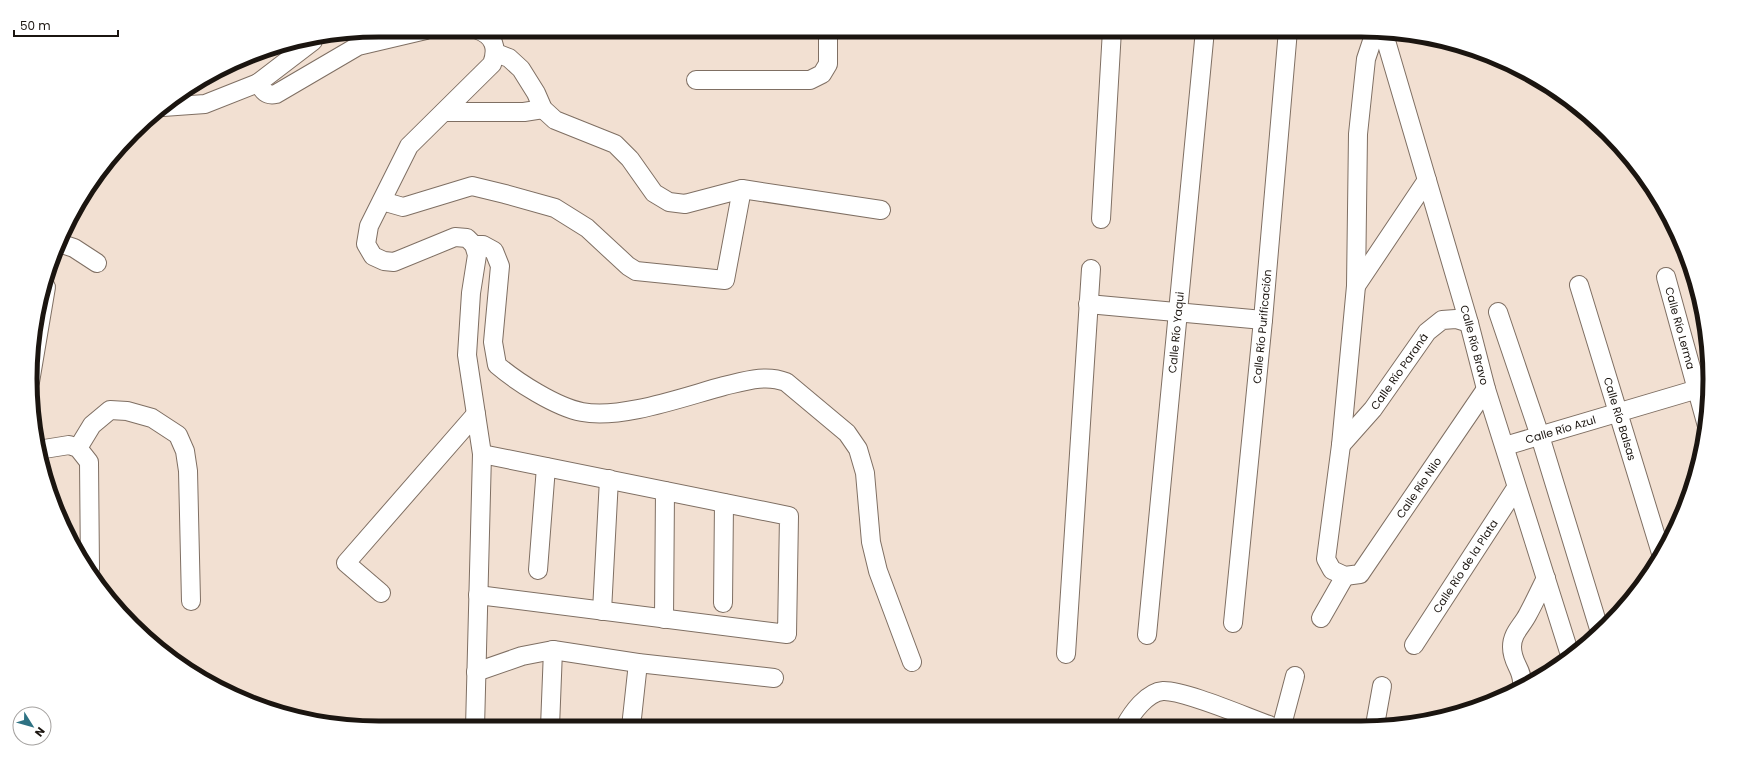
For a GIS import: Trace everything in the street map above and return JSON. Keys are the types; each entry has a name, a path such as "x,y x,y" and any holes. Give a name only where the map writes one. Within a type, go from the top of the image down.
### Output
{"street":[{"path":"258,83 263,92 270,96 276,94 358,46 396,37"},
{"path":"475,721 482,454 467,355 471,293 477,255 474,245 467,238 455,237 394,262 384,261 373,256 366,244 370,226 409,146 492,64 496,54 494,41 490,37"},
{"path":"696,80 810,80 822,74 828,64 828,37"},
{"path":"1101,219 1112,37"},
{"name":"Calle Río Yaqui","path":"1147,635 1204,37"},
{"name":"Calle Río Purificación","path":"1233,623 1263,320 1287,37"},
{"path":"1321,618 1345,576 1332,570 1326,558 1341,445 1356,286 1358,134 1366,59 1373,38"},
{"name":"Calle Río Bravo","path":"1385,38 1469,323 1486,388 1505,446 1516,488 1569,650"},
{"path":"175,105 205,104 258,83 308,45"},
{"path":"496,54 509,58 521,69 536,93 542,109 555,120 615,144 630,159 654,194 669,202 685,204 742,188 881,210"},
{"path":"444,112 524,112 542,109"},
{"path":"1356,286 1427,180"},
{"path":"382,201 403,207 472,186 555,208 586,228 628,266 636,271 725,280 742,188"},
{"path":"64,245 74,248 97,263"},
{"path":"474,245 483,245 494,251 500,266 493,342 497,365 510,375 551,400 582,412 635,410 745,381 774,377 786,382 847,433 858,449 865,473 871,542 878,571 912,662"},
{"path":"1066,654 1091,269"},
{"name":"Calle Río Lerma","path":"1666,277 1702,388"},
{"name":"Calle Río Balsas","path":"1579,285 1659,546"},
{"path":"1088,304 1177,314 1263,320"},
{"path":"1498,312 1540,436 1598,625"},
{"name":"Calle Río Paraná","path":"1341,445 1373,409 1427,332 1442,320 1456,319 1469,323"},
{"name":"Calle Río Nilo","path":"1345,576 1360,574 1486,388"},
{"name":"Calle Río Azul","path":"1505,446 1702,388"},
{"path":"78,448 92,425 110,410 127,411 152,418 178,435 186,451 188,472 191,601"},
{"path":"381,593 346,563 476,414"},
{"path":"45,449 69,445 78,448 89,462 90,561"},
{"path":"478,595 787,634 789,516 482,454"},
{"path":"538,570 546,467"},
{"path":"602,610 609,479"},
{"name":"Calle Río de la Plata","path":"1414,645 1516,488"},
{"path":"664,619 665,491"},
{"path":"723,603 724,503"},
{"path":"1522,680 1523,675 1513,660 1512,646 1515,631 1527,617 1546,578"},
{"path":"476,672 522,656 553,650 638,662 774,678"},
{"path":"550,721 553,650"},
{"path":"632,721 638,662"},
{"path":"1283,721 1295,676"},
{"path":"1376,720 1382,686"},
{"path":"1129,721 1147,698 1162,691 1183,694 1252,721"}]}
